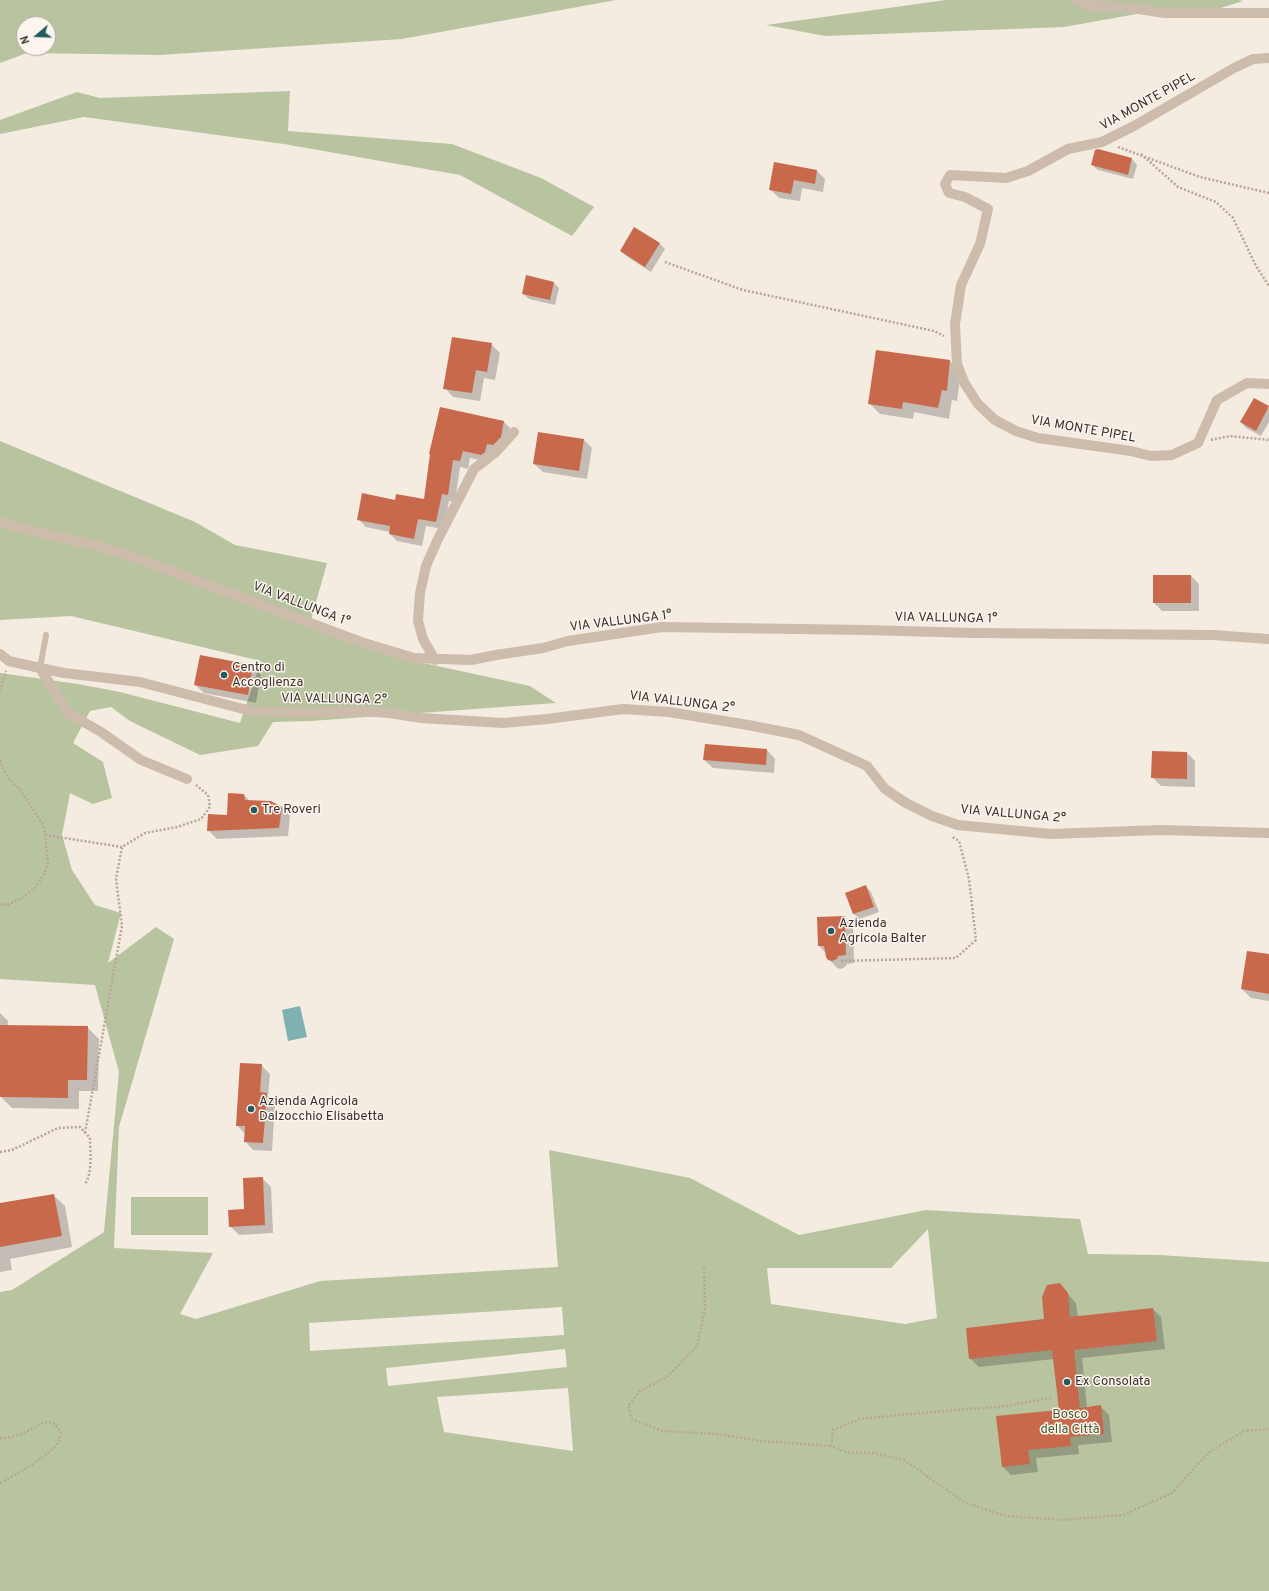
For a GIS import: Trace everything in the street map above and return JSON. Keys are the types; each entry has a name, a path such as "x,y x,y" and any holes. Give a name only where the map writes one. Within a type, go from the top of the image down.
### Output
{"street":[{"path":"1077,0 1086,5 1132,8 1165,13 1269,13"},
{"name":"VIA MONTE PIPEL","path":"1198,443 1172,455 1151,456 1123,450 1038,438 1016,431 995,420 978,404 964,384 957,364 955,324 961,285 980,244 988,209 965,197 950,193 945,184 950,175 1006,178 1028,171 1068,149 1102,142 1134,126 1234,68 1253,59 1269,58"},
{"path":"1198,443 1217,400 1247,383 1269,384"},
{"path":"435,660 423,639 418,621 420,593 426,566 437,541 474,469 496,452 514,432"},
{"name":"VIA VALLUNGA 1°","path":"0,522 128,555 361,642 414,658 435,660 471,660 543,648 568,641 662,627 974,633 1212,634 1269,640"},
{"name":"VIA VALLUNGA 2°","path":"0,654 10,660 40,668 64,673 140,682 251,711 304,713 359,711 388,713 421,718 503,723 623,709 669,712 799,735 867,766 885,788 906,803 932,816 958,825 1051,834 1160,830 1269,834"},
{"path":"40,668 68,713 101,732 140,760 187,779"}],"lane":[{"path":"40,668 46,635"}],"path":[{"path":"1102,142 1141,154 1200,177 1269,193"},
{"path":"1141,154 1178,187 1216,202 1233,218 1256,266 1269,286"},
{"path":"665,262 743,290 934,331 956,341"},
{"path":"1198,443 1230,436 1269,440"},
{"path":"0,691 10,660"},
{"path":"0,760 6,774 22,791 42,823 46,835 48,863 44,875 35,888 22,898 8,905 0,904"},
{"path":"46,835 122,847 144,833 177,827 201,819 210,806 208,795 187,779"},
{"path":"841,961 956,958 976,940 969,879 959,841 948,835"},
{"path":"85,1132 122,926 116,879 122,847"},
{"path":"0,1152 12,1150 58,1128 80,1127 90,1138 90,1162 88,1179 85,1184"},
{"path":"704,1268 705,1309 697,1346 668,1376 639,1392 628,1406 632,1419 662,1431 716,1434 762,1441 832,1446 848,1453 873,1453 904,1460 964,1502 1005,1516 1064,1520 1123,1516 1172,1493 1208,1453 1244,1431 1269,1429"},
{"path":"832,1446 833,1430 860,1419 958,1409 1000,1407 1051,1398"},
{"path":"0,1438 17,1435 42,1423 50,1422 57,1425 61,1433 58,1443 51,1450 31,1466 0,1482"}],"green space":[{"path":"0,0 616,0 402,39 160,55 56,53 56,16 16,16 16,56 19,56 0,63"},
{"path":"946,0 1243,1 1211,11 1170,8 1064,27 825,36 766,25"},
{"path":"290,91 288,131 452,144 541,178 594,207 572,236 460,175 284,144 84,117 0,134 0,120 77,92 100,98"},
{"name":"Bosco della Città","path":"0,441 195,522 235,545 327,563 309,627 414,661 530,686 556,703 311,721 273,722 258,746 200,755 130,721 111,707 90,711 73,743 103,762 112,798 93,804 70,793 62,835 72,870 95,905 121,913 108,963 156,927 174,939 119,1127 114,1248 213,1253 180,1314 196,1319 320,1281 558,1267 549,1150 690,1178 799,1235 926,1210 1080,1219 1088,1254 1159,1255 1269,1262 1269,1591 0,1591 0,1292 12,1290 104,1232 119,1072 95,985 0,979 0,673 78,684 120,692 240,723 261,661 71,616 0,620","holes":["928,1229 937,1318 905,1324 771,1304 767,1268 891,1268","562,1307 564,1335 310,1351 309,1323","565,1349 567,1367 388,1386 386,1368","568,1388 573,1451 444,1432 437,1397"]},
{"path":"131,1197 208,1197 208,1235 131,1235"}],"water":[{"path":"300,1006 307,1037 288,1041 282,1010"}],"building":[{"path":"1098,149 1132,158 1128,175 1091,165 1095,150"},
{"path":"774,162 817,170 815,184 794,180 791,194 769,190"},
{"path":"634,227 660,243 645,267 620,251"},
{"path":"526,275 554,282 550,300 522,294"},
{"path":"452,337 492,343 487,372 476,370 472,393 443,389"},
{"path":"876,350 950,360 947,391 942,390 938,408 903,402 902,409 868,404"},
{"path":"1254,398 1269,406 1256,431 1240,422"},
{"path":"440,407 504,421 501,437 493,445 487,444 485,452 481,455 463,451 460,461 453,460 448,495 442,494 436,522 418,519 414,539 389,534 390,526 357,520 362,493 395,500 396,494 424,499 429,454"},
{"path":"538,432 584,439 579,471 533,464"},
{"path":"1153,575 1191,575 1191,603 1153,603"},
{"name":"Centro di Accoglienza","path":"200,655 253,665 248,695 194,685"},
{"path":"705,744 767,749 766,765 703,760"},
{"path":"1152,751 1187,752 1187,779 1151,778"},
{"name":"Tre Roveri","path":"228,793 244,794 245,800 271,801 282,807 279,828 207,831 208,814 227,815"},
{"path":"866,885 874,907 853,914 845,893"},
{"name":"Azienda Agricola Balter","path":"845,916 846,955 838,956 837,959 832,961 828,960 824,946 818,946 817,917"},
{"path":"1247,951 1269,954 1269,994 1241,989"},
{"path":"0,1025 88,1026 87,1080 68,1080 68,1098 0,1097"},
{"name":"Azienda Agricola Dalzocchio Elisabetta","path":"240,1063 262,1064 260,1092 267,1093 263,1143 244,1142 245,1126 236,1126"},
{"path":"263,1177 265,1225 229,1227 228,1210 244,1209 243,1178"},
{"path":"54,1194 62,1236 0,1247 0,1203"},
{"name":"Ex Consolata","path":"1060,1283 1068,1293 1070,1317 1153,1308 1157,1341 1074,1350 1080,1408 1101,1405 1104,1434 1070,1437 1071,1446 1028,1450 1030,1464 1002,1467 996,1416 1059,1410 1052,1350 969,1359 966,1328 1044,1319 1042,1297 1047,1285"}],"place":[{"name":"Centro di Accoglienza","path":"224,675"},
{"name":"Tre Roveri","path":"254,810"},
{"name":"Azienda Agricola Balter","path":"831,931"},
{"name":"Azienda Agricola Dalzocchio Elisabetta","path":"251,1109"},
{"name":"Ex Consolata","path":"1067,1382"}]}
